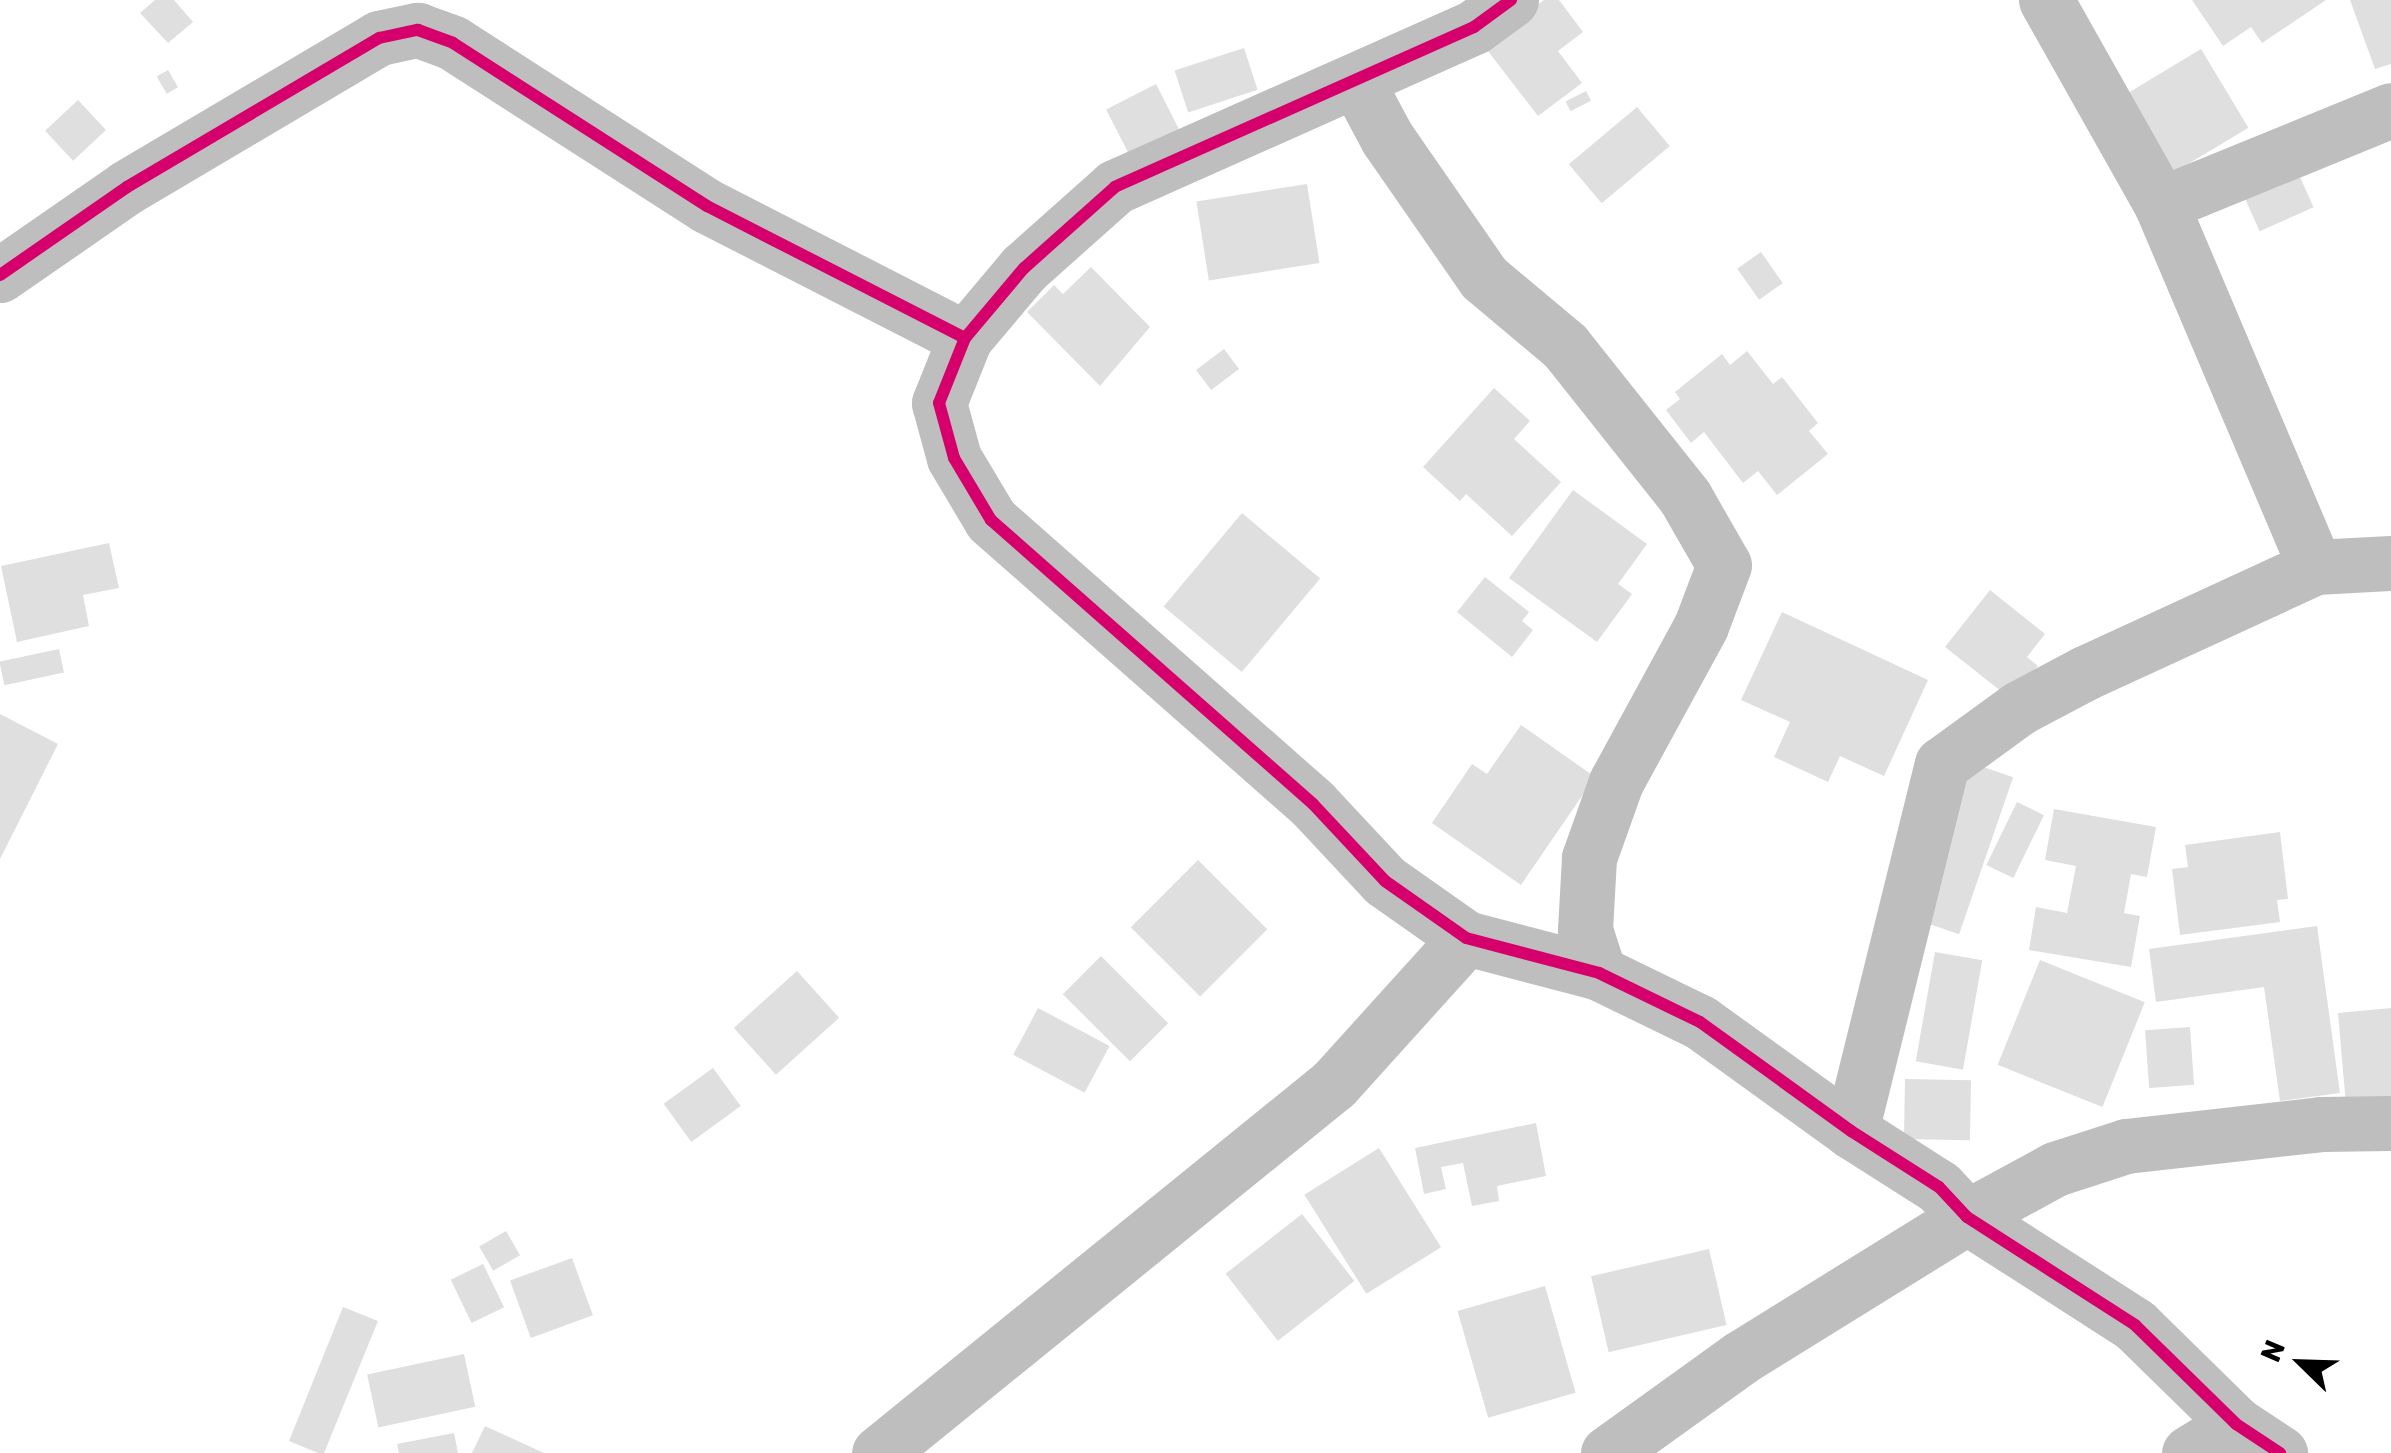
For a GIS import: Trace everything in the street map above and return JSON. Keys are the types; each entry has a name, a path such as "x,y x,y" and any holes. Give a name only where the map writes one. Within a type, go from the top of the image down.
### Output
{"street":[{"path":"1511,0 1474,27 1357,82 1115,186 1024,268 965,338 939,403 954,458 991,520 1313,804 1385,881 1466,938 1599,974 1700,1022 1851,1131 1938,1187 1967,1218 2135,1325 2258,1439"},
{"path":"2046,0 2161,204 2315,568"},
{"path":"0,275 127,187 379,38 418,30 453,43 707,206 965,338"},
{"path":"1357,82 1387,138 1484,278 1565,346 1684,498 1724,565 1701,626 1616,782 1589,858 1584,930 1599,974"},
{"path":"2161,204 2391,110"},
{"path":"1851,1131 1942,764 2019,708 2085,673 2315,568 2391,563"},
{"path":"891,1450 1334,1084 1466,938"},
{"path":"1608,1453 1740,1358 1967,1218 2055,1170 2126,1146 2321,1124 2391,1123"},
{"path":"2189,1453 2258,1439"}],"building":[{"path":"155,0 174,0 193,22 168,43 140,13"},
{"path":"1544,0 1559,0 1583,32 1558,51 1582,83 1538,116 1484,46"},
{"path":"2192,0 2326,0 2262,43 2251,27 2223,46"},
{"path":"2350,0 2391,0 2391,64 2375,69"},
{"path":"1244,48 1258,90 1188,112 1175,71"},
{"path":"2201,49 2248,128 2169,176 2121,97"},
{"path":"168,70 178,87 167,94 157,76"},
{"path":"1156,84 1179,129 1129,155 1106,109"},
{"path":"1586,91 1591,101 1571,111 1566,101"},
{"path":"78,100 106,130 73,161 45,131"},
{"path":"1637,107 1670,146 1602,203 1569,164"},
{"path":"2296,168 2313,207 2260,231 2242,192"},
{"path":"1307,184 1320,263 1209,281 1196,202"},
{"path":"1761,252 1783,283 1759,300 1737,269"},
{"path":"1091,267 1150,327 1100,386 1027,312 1054,285 1063,294"},
{"path":"1224,349 1239,369 1211,390 1196,370"},
{"path":"1747,351 1773,384 1782,377 1818,423 1809,431 1828,454 1777,495 1758,471 1743,483 1704,432 1691,443 1666,410 1680,399 1675,392 1722,354 1730,365"},
{"path":"1494,388 1530,421 1514,439 1561,482 1512,536 1466,494 1460,501 1423,467"},
{"path":"1573,490 1647,544 1618,584 1632,594 1597,642 1509,578"},
{"path":"1242,513 1320,579 1242,672 1164,606"},
{"path":"109,543 119,588 83,595 89,626 17,642 1,566"},
{"path":"1485,577 1529,612 1522,621 1533,630 1512,657 1457,612"},
{"path":"1990,590 2045,634 2027,657 2038,666 2011,699 1945,647"},
{"path":"1782,612 1928,680 1884,776 1840,756 1828,782 1774,757 1790,722 1741,700"},
{"path":"59,649 64,672 4,685 0,662"},
{"path":"0,714 58,744 0,859"},
{"path":"1521,725 1595,777 1521,885 1432,823 1472,764 1487,774"},
{"path":"1963,760 2013,777 1959,934 1909,917"},
{"path":"2017,802 2044,815 2013,878 1986,865"},
{"path":"2054,809 2156,827 2147,877 2131,874 2124,913 2140,916 2131,967 2029,950 2036,907 2067,913 2076,866 2045,860"},
{"path":"2280,832 2288,899 2277,900 2280,922 2180,935 2172,869 2188,867 2185,845"},
{"path":"1198,860 1267,929 1200,996 1131,927"},
{"path":"2317,926 2340,1093 2280,1101 2264,987 2156,1002 2149,949"},
{"path":"1935,952 1982,960 1963,1070 1916,1061"},
{"path":"1101,956 1168,1023 1130,1061 1063,994"},
{"path":"2040,960 2145,1002 2102,1107 1998,1065"},
{"path":"797,971 839,1018 776,1075 734,1028"},
{"path":"1038,1008 1110,1046 1085,1093 1013,1055"},
{"path":"2391,1008 2391,1101 2346,1105 2338,1013"},
{"path":"2190,1027 2194,1085 2149,1088 2145,1030"},
{"path":"713,1068 741,1106 691,1142 664,1104"},
{"path":"1905,1079 1971,1080 1970,1140 1904,1139"},
{"path":"1536,1123 1546,1176 1497,1186 1499,1201 1472,1206 1463,1163 1441,1167 1446,1189 1424,1194 1415,1148"},
{"path":"1379,1148 1441,1247 1366,1294 1304,1195"},
{"path":"1302,1214 1354,1281 1278,1341 1226,1274"},
{"path":"506,1231 520,1255 493,1271 479,1246"},
{"path":"1709,1249 1727,1325 1609,1352 1591,1276"},
{"path":"572,1258 593,1315 531,1338 510,1281"},
{"path":"483,1264 504,1307 472,1323 451,1280"},
{"path":"1545,1286 1576,1393 1488,1418 1458,1311"},
{"path":"343,1307 378,1321 324,1453 318,1453 289,1441"},
{"path":"464,1354 475,1407 378,1427 367,1375"},
{"path":"485,1426 544,1453 472,1453"},
{"path":"454,1433 458,1453 399,1453 397,1444"}],"cycle path":[{"path":"1511,0 1474,27 1115,187 1024,268 965,338 939,403 954,458 991,520 1313,804 1385,881 1466,938 1599,973 1700,1022 1851,1131 1939,1187 1967,1217 2135,1325 2236,1424 2280,1453"},
{"path":"0,275 127,187 379,38 418,30 453,43 707,206 965,338"}]}
